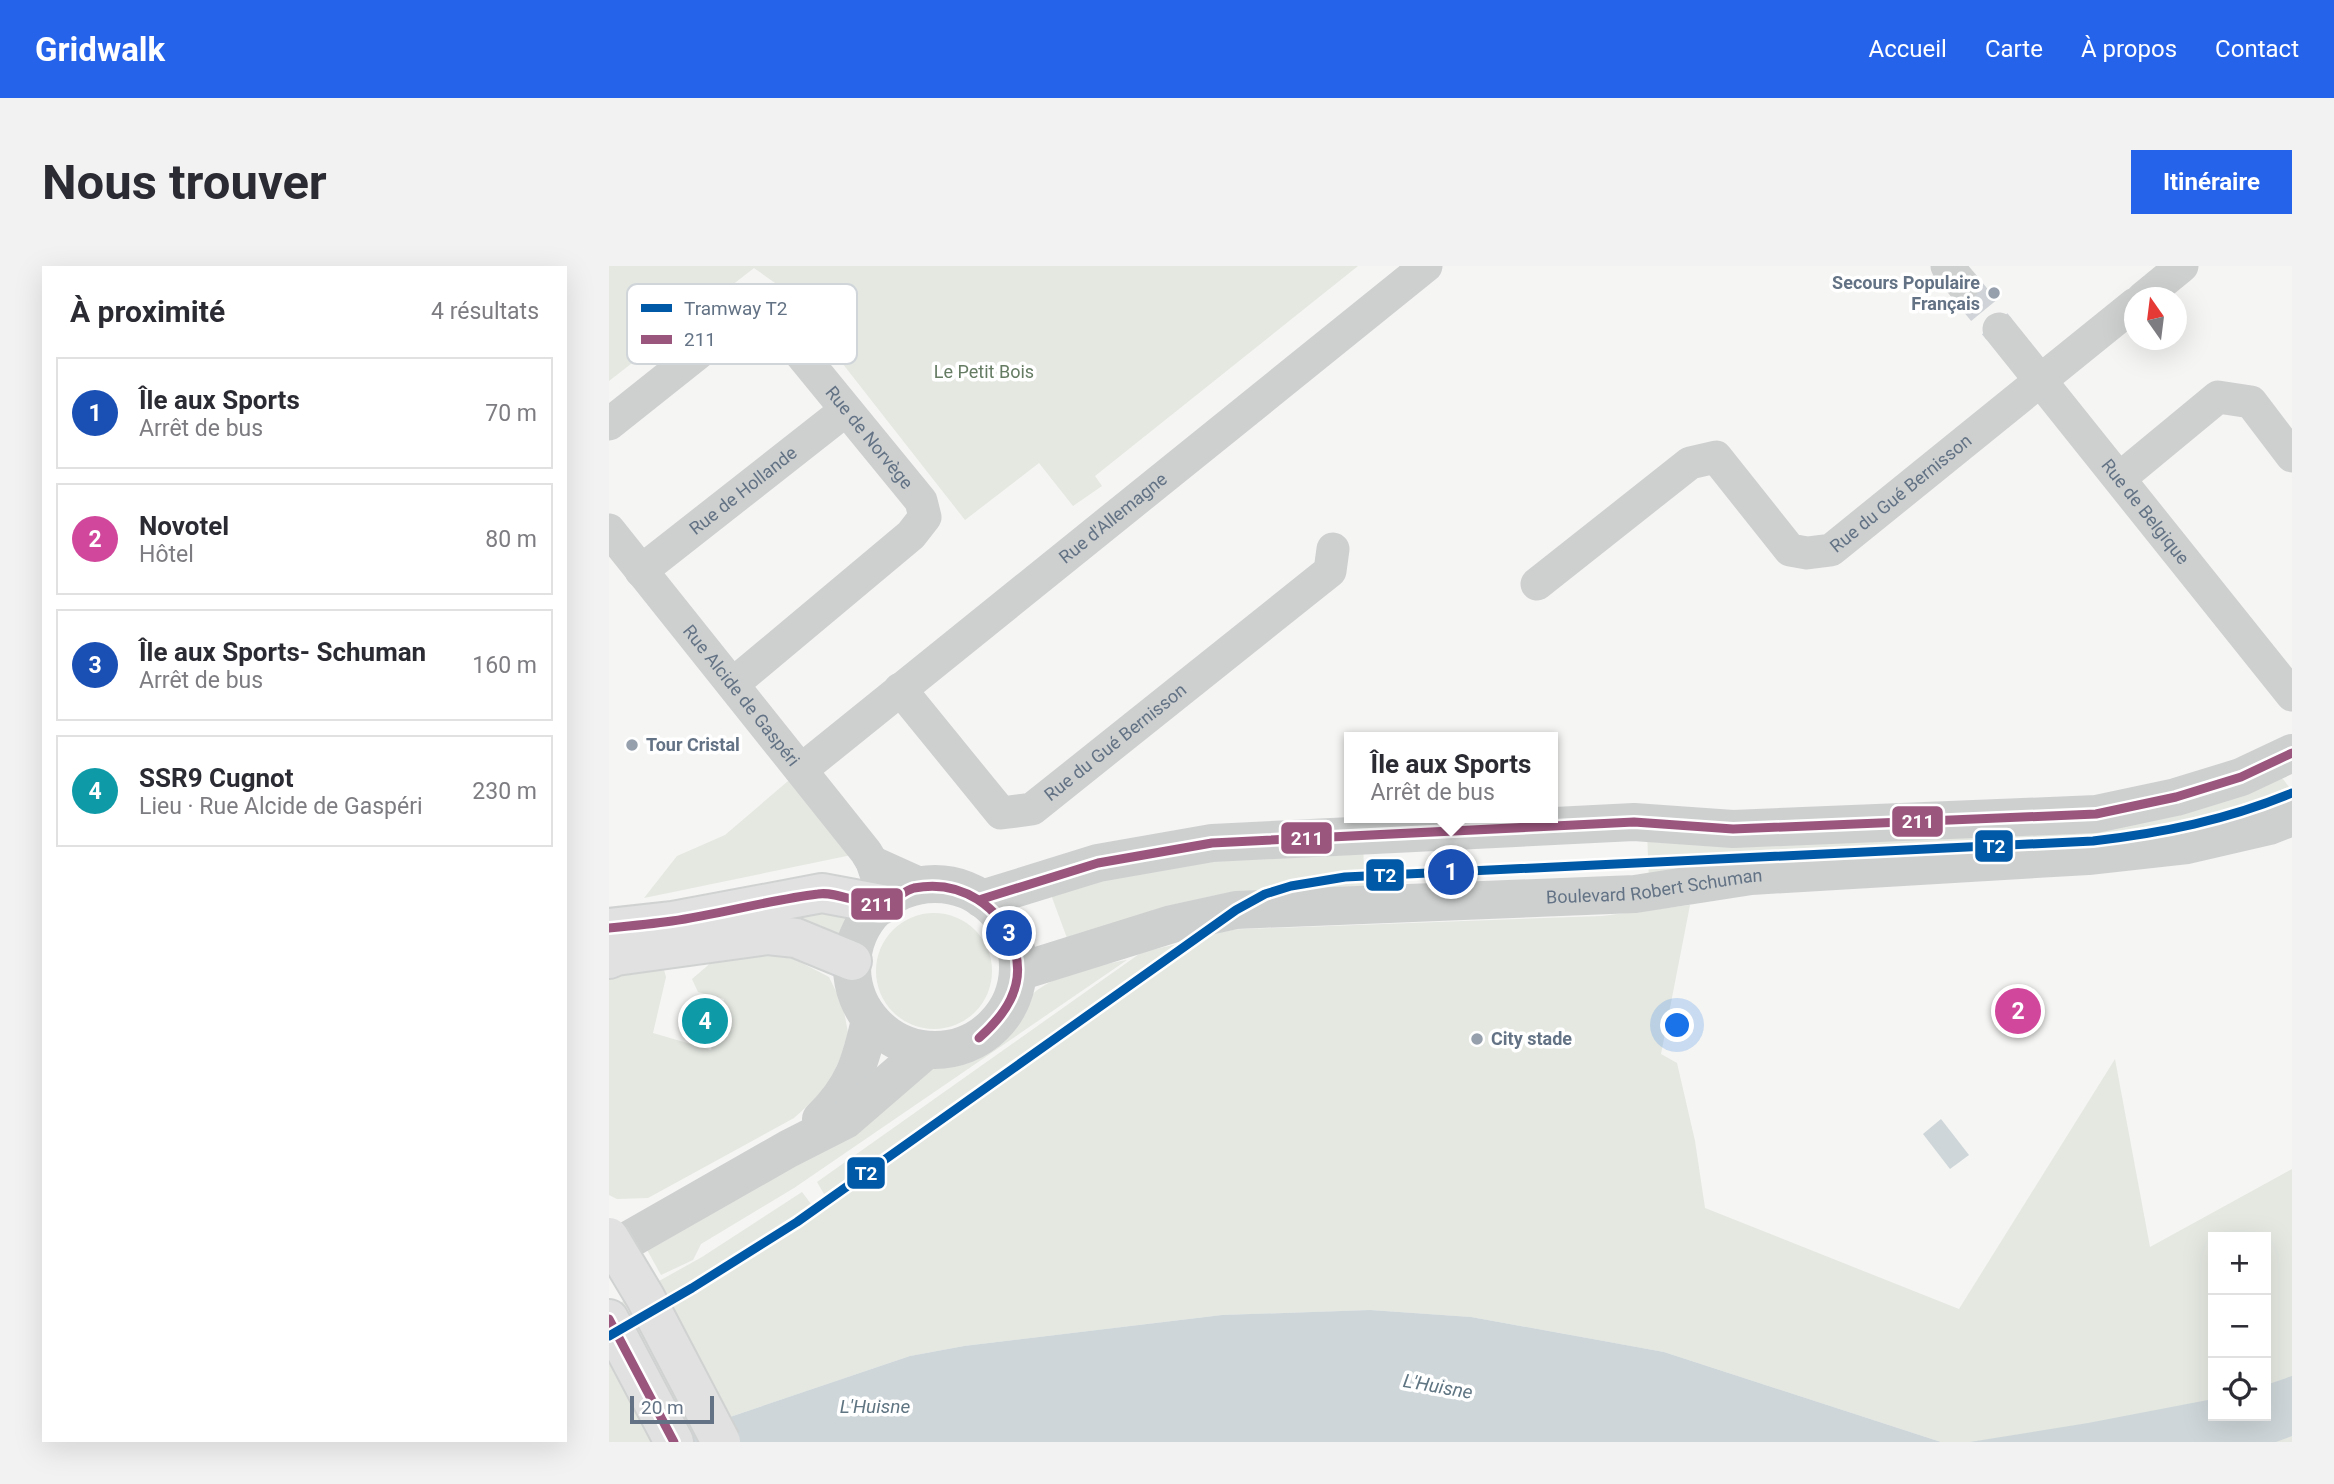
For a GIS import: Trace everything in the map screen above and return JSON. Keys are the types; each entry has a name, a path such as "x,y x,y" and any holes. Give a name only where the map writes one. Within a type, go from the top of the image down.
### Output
{"main road":[{"path":"609,928 673,921 822,893 883,903"},
{"path":"609,959 768,935 796,938 852,961"},
{"path":"609,1237 645,1297 721,1442"},
{"path":"609,1319 674,1442"}],"street":[{"name":"Rue d'Allemagne","path":"801,770 1426,266"},
{"path":"2156,287 2182,266"},
{"path":"2041,379 2124,312"},
{"name":"Rue de Belgique","path":"1999,328 2292,695"},
{"name":"Rue de Norvège","path":"609,424 684,364"},
{"name":"Rue de Norvège","path":"733,684 911,535 925,517 921,501 809,364"},
{"name":"Rue du Gué Bernisson","path":"1537,584 1690,463 1716,457 1790,550 1807,553 1831,550 2041,379"},
{"path":"2120,478 2218,397 2251,402 2292,456"},
{"name":"Rue de Hollande","path":"642,571 846,410"},
{"name":"Rue Alcide de Gaspéri","path":"609,530 872,862 883,903"},
{"name":"Rue du Gué Bernisson","path":"900,689 1001,813 1031,809 1330,570 1333,549"},
{"path":"982,899 1098,863 1212,843 1634,822 1733,829 2097,814 2176,797 2241,776 2292,753"},
{"name":"Boulevard Robert Schuman","path":"1018,972 1172,924 1236,910 1635,894 1751,876 2088,856 2187,845 2269,826 2292,817"},
{"name":"Rue Alcide de Gaspéri","path":"872,862 923,885"},
{"path":"923,885 944,885 964,890 982,899 1001,918 1014,942 1018,972 1013,996 999,1020 979,1038 953,1048 926,1050 895,1040 870,1020 859,1002 853,982 852,961 856,940 867,920 883,903 904,891 923,885"},
{"path":"788,1149 841,1100 859,1066 870,1020"},
{"path":"609,1251 788,1149 845,1120 926,1050"}],"green space":[{"name":"Le Petit Bois","path":"609,266 1358,266 1095,476 1102,486 1073,506 1039,463 965,520 843,364 857,364 857,284 777,284 754,268 733,284 627,284 627,364 631,364 609,381"},
{"path":"801,770 866,852 644,898 677,856 725,835"},
{"path":"2283,779 2289,787 2289,798 2284,806 2213,832 1649,881 1647,831 1666,833"},
{"path":"1363,843 1365,894 1070,946 1050,892 1103,872"},
{"path":"1690,905 1661,1054 1677,1063 1695,1141 1705,1208 1959,1309 2115,1059 2150,1247 2292,1169 2292,1442 1941,1442 1664,1352 1471,1317 1370,1310 1222,1315 964,1346 910,1356 656,1442 609,1442 609,1309 702,1257 802,1192 814,1208 827,1199 817,1182 1142,952 1200,939 1130,991 1219,930 1602,916"},
{"path":"815,906 850,913 837,939 609,939"},
{"path":"934,913 956,917 975,930 988,949 992,971 988,993 975,1012 956,1025 934,1029 912,1025 893,1012 880,993 876,971 880,949 893,930 912,917"},
{"path":"777,950 829,977 843,1006 849,1038 827,1088 794,1118 648,1198 617,1199 609,1195 609,973 662,963 666,977 653,1033 711,1050 724,999 698,992 692,979 720,955"},
{"path":"1127,960 794,1188 701,1244 693,1260 661,1275 646,1248 920,1067 962,1061 987,1052 1009,1035 1033,994 1046,984 1080,970"}],"water":[{"path":"1941,1119 1969,1155 1950,1169 1923,1134"},
{"name":"L'Huisne","path":"1370,1310 1471,1317 1664,1352 1941,1442 656,1442 910,1356 964,1346 1222,1315"},
{"path":"2292,1376 2292,1436 2276,1442 1970,1442 2208,1400 2208,1421 2271,1421 2271,1383"}],"tunnel":[{"path":"1963,285 1999,329"}],"tram line":[{"name":"T2","path":"609,1336 797,1222 1236,910 1265,894 1291,886 1345,877 2093,841 2194,824 2243,811 2292,793"}],"transit line":[{"name":"211","path":"982,899 1098,863 1212,843 1634,822 1733,829 2096,814 2176,797 2241,777 2292,753"},
{"name":"211","path":"609,928 690,918 818,894 881,904 914,888 931,886 963,892 977,899 1001,921 1015,951 1017,964 1017,977 1011,999 997,1020 979,1038"},
{"name":"211","path":"609,1319 674,1442"}],"place":[{"name":"Secours Populaire Français","path":"1994,293"},
{"name":"Tour Cristal","path":"632,745"},
{"name":"Île aux Sports","path":"1451,872"},
{"name":"Île aux Sports- Schuman","path":"1009,933"},
{"name":"Novotel","path":"2018,1011"},
{"name":"SSR9 Cugnot","path":"705,1021"},
{"name":"City stade","path":"1477,1039"}]}
